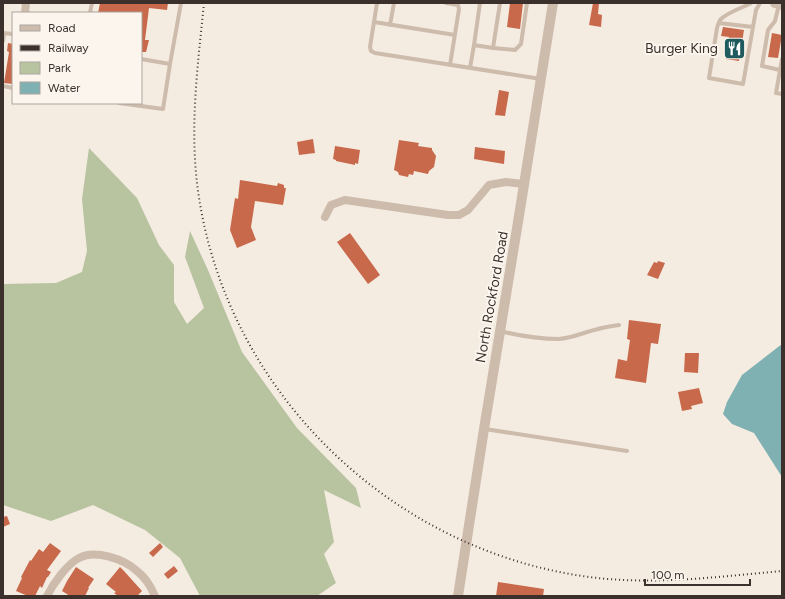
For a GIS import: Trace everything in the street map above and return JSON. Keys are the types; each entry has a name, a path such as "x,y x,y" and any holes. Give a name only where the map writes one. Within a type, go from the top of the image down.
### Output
{"street":[{"name":"North Rockford Road","path":"458,596 553,3"},
{"path":"325,216 331,205 345,200 448,216 459,215 468,210 489,185 506,182 524,184"},
{"path":"47,596 68,566 78,558 92,555 116,558 137,570 144,578 155,596"}],"lane":[{"path":"126,104 163,109 181,3"},
{"path":"377,3 370,47 371,51 375,53 541,79"},
{"path":"446,3 458,5 459,9 450,65"},
{"path":"470,68 480,3"},
{"path":"493,48 500,3"},
{"path":"474,45 515,50 521,44 527,3"},
{"path":"751,3 721,19 717,28 709,78 743,84 756,10 760,3"},
{"path":"390,25 392,4"},
{"path":"779,4 775,21 768,30 762,66 780,70"},
{"path":"374,22 455,35"},
{"path":"719,23 753,27"},
{"path":"3,41 4,33"},
{"path":"142,59 170,64"},
{"path":"782,59 776,93 782,94"},
{"path":"500,331 520,336 560,339 576,336 599,328 619,325"},
{"path":"484,429 627,451"}],"green space":[{"path":"89,148 137,198 159,245 174,265 174,302 187,324 204,308 185,257 190,231 242,352 297,428 356,488 361,508 324,490 334,542 324,554 336,583 317,596 200,596 180,558 145,530 93,505 51,521 3,505 3,284 56,283 82,272 87,251 82,199"}],"water":[{"path":"782,344 782,477 754,433 732,424 723,414 727,402 742,375"}],"building":[{"path":"100,3 168,3 167,10 149,8 145,40 149,40 146,52 142,52 142,12 98,12"},
{"path":"510,3 523,3 520,29 507,27"},
{"path":"593,3 599,3 598,14 602,15 601,27 589,25"},
{"name":"Burger King","path":"723,27 744,30 739,61 726,59 729,37 721,36"},
{"path":"772,33 782,35 778,58 768,57"},
{"path":"8,43 12,44 12,84 4,83 9,52 7,51"},
{"path":"499,90 509,92 505,116 495,115"},
{"path":"313,139 315,153 299,155 297,142"},
{"path":"399,140 419,143 418,146 432,148 436,156 434,167 428,174 414,171 413,175 409,174 408,177 399,175 398,172 394,170"},
{"path":"335,146 360,150 358,164 355,163 355,165 333,159"},
{"path":"475,147 505,151 504,164 474,159"},
{"path":"240,180 277,186 278,183 284,185 284,188 286,188 283,205 255,201 251,227 256,240 237,248 230,230 235,198 238,199"},
{"path":"350,233 380,275 368,284 337,242"},
{"path":"658,261 665,263 658,279 647,275 654,262 657,263"},
{"path":"629,320 661,324 658,344 651,343 646,383 615,378 618,359 627,361 630,340 627,339"},
{"path":"685,353 699,353 698,373 684,372"},
{"path":"699,388 703,403 691,406 692,409 682,411 678,392"},
{"path":"7,516 10,524 3,527 3,517"},
{"path":"50,543 61,551 47,570 51,572 42,588 40,586 35,596 28,596 16,591 22,578 21,577 30,560 31,561 39,549 43,552"},
{"path":"160,543 163,547 153,557 149,553"},
{"path":"174,566 178,571 168,579 164,574"},
{"path":"76,567 94,579 85,596 70,596 62,591"},
{"path":"120,567 142,591 137,596 118,596 114,593 116,592 106,584"},
{"path":"498,582 544,589 543,596 496,596"}],"railway":[{"path":"204,3 199,48 194,138 197,183 212,256 239,325 277,388 324,444 379,491 441,530 509,559 582,576 607,579 682,580 782,571"}],"place":[{"name":"Burger King","path":"734,48"}]}
